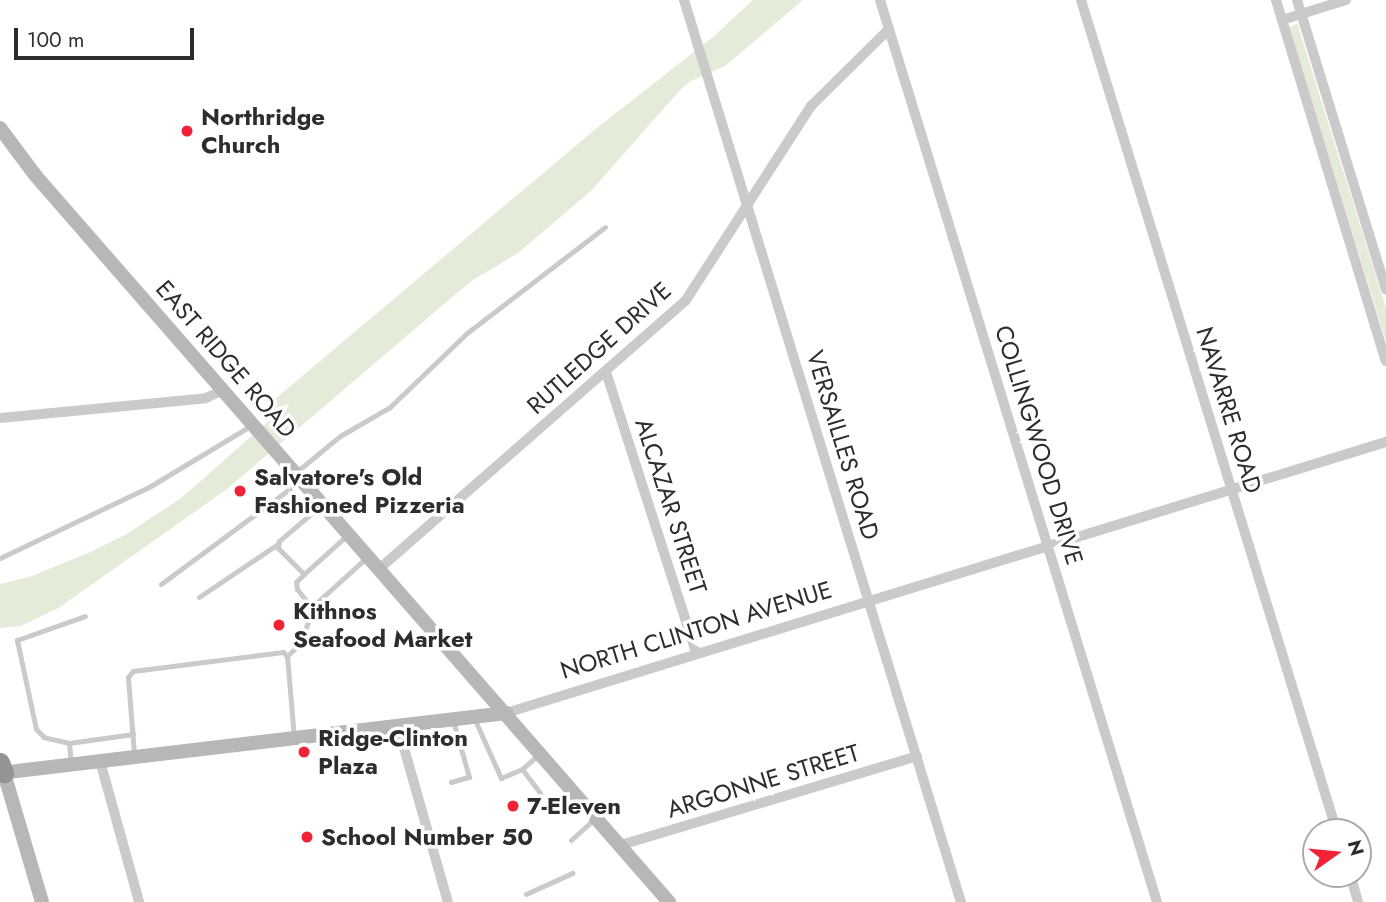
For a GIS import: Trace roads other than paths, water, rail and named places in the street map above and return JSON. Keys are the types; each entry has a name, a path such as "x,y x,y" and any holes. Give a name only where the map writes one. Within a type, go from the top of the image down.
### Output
{"main road":[{"name":"EAST RIDGE ROAD","path":"0,128 35,175 670,902"},
{"name":"NORTH CLINTON AVENUE","path":"1,770 135,758 506,713"},
{"path":"1,770 42,902"}],"street":[{"name":"VERSAILLES ROAD","path":"684,0 961,902"},
{"name":"COLLINGWOOD DRIVE","path":"880,0 1157,902"},
{"name":"NAVARRE ROAD","path":"1081,0 1333,818"},
{"path":"1276,0 1386,361"},
{"path":"1297,0 1386,289"},
{"path":"1282,20 1346,0"},
{"name":"RUTLEDGE DRIVE","path":"379,569 686,300 811,106 889,29"},
{"name":"ALCAZAR STREET","path":"606,372 696,653"},
{"path":"0,418 206,398 223,390"},
{"name":"NORTH CLINTON AVENUE","path":"506,713 1386,442"},
{"path":"398,727 448,902"},
{"name":"ARGONNE STREET","path":"621,845 917,756"},
{"path":"100,761 139,902"}],"lane":[{"path":"162,584 299,477 340,436 390,407 467,333 605,227"},
{"path":"0,558 149,487 241,434 252,424"},
{"path":"199,597 278,544 323,504"},
{"path":"314,605 308,603 297,589 296,582 348,534"},
{"path":"278,544 304,574"},
{"path":"286,656 300,644 314,605 368,556"},
{"path":"85,616 17,640 36,729 44,737 69,743 133,734"},
{"path":"135,758 128,677 132,671 282,652 286,656 294,740"},
{"path":"474,718 502,778 522,769 540,753"},
{"path":"450,782 469,778 453,721"},
{"path":"69,743 72,765"},
{"path":"522,769 541,794"},
{"path":"571,840 596,817"},
{"path":"526,894 572,873"}],"place":[{"name":"Northridge Church","path":"187,131"},
{"name":"Salvatore's Old Fashioned Pizzeria","path":"240,491"},
{"name":"Kithnos Seafood Market","path":"279,625"},
{"name":"Ridge-Clinton Plaza","path":"304,752"},
{"name":"7-Eleven","path":"513,806"},
{"name":"School Number 50","path":"307,837"}]}
